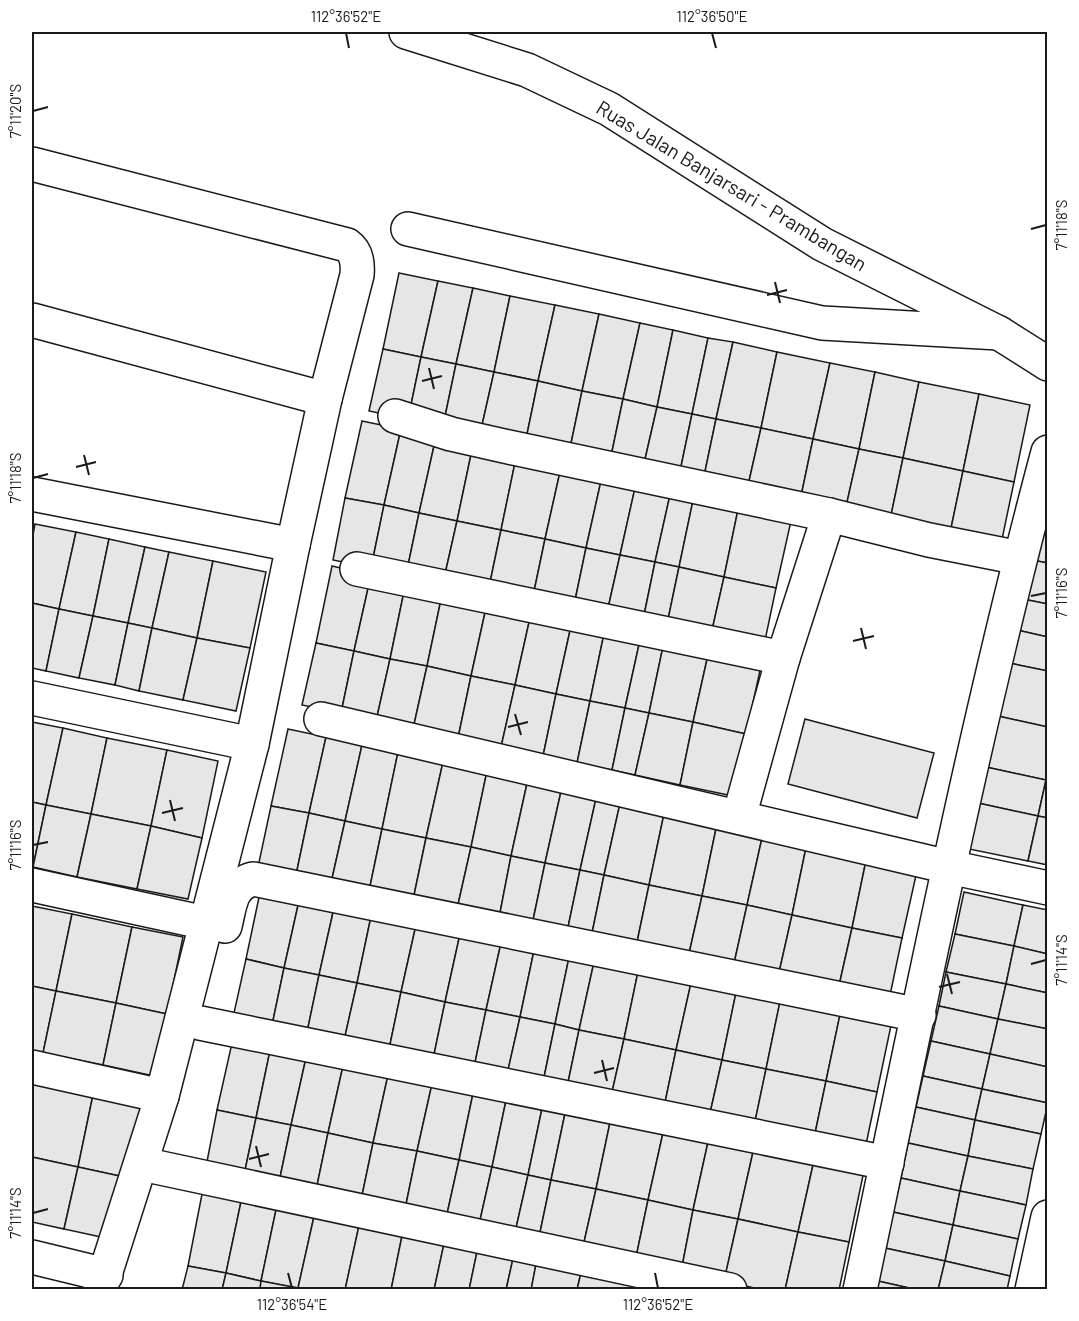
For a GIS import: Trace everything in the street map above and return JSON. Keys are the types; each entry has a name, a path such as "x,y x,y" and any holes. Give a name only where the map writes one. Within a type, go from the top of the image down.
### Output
{"street":[{"name":"Ruas Jalan Banjarsari - Prambangan","path":"406,32 527,70 609,109 822,244 999,333 1047,364"},
{"path":"32,164 351,248 357,260 357,275 293,545 252,744 162,1096 109,1285"},
{"path":"408,229 822,322 999,333"},
{"path":"32,320 326,399"},
{"path":"395,416 451,434 1020,558"},
{"path":"860,1290 949,867 1020,558 1047,452"},
{"path":"32,494 293,545"},
{"path":"740,817 783,658 828,515"},
{"path":"357,569 783,658"},
{"path":"32,698 252,744"},
{"path":"321,718 949,867 1047,888"},
{"path":"109,1285 156,1167 200,1023 233,892 243,882 253,879 919,1015"},
{"path":"32,885 206,923"},
{"path":"200,1023 887,1163"},
{"path":"32,1067 162,1096"},
{"path":"156,1167 730,1290"},
{"path":"1032,1290 1047,1217"},
{"path":"32,1257 109,1285"}],"building":[{"path":"399,273 438,281 421,357 383,349"},
{"path":"438,281 473,288 456,364 421,357"},
{"path":"473,288 510,296 494,372 456,364"},
{"path":"510,296 555,305 538,381 494,372"},
{"path":"555,305 599,314 582,391 538,381"},
{"path":"599,314 640,323 623,399 582,391"},
{"path":"640,323 673,330 657,407 623,399"},
{"path":"673,330 708,338 692,414 657,407"},
{"path":"708,338 733,342 716,419 692,414"},
{"path":"733,342 777,352 761,428 716,419"},
{"path":"383,349 421,357 408,419 369,411"},
{"path":"777,352 830,363 813,439 761,428"},
{"path":"421,357 456,364 443,426 408,419"},
{"path":"830,363 875,372 859,449 813,439"},
{"path":"456,364 494,372 480,434 443,426"},
{"path":"494,372 538,381 525,444 480,434"},
{"path":"875,372 919,382 903,458 859,449"},
{"path":"538,381 582,391 569,453 525,444"},
{"path":"919,382 979,394 963,471 903,458"},
{"path":"582,391 623,399 610,461 569,453"},
{"path":"979,394 1030,405 1014,482 963,471"},
{"path":"623,399 657,407 643,468 610,461"},
{"path":"657,407 692,414 679,476 643,468"},
{"path":"692,414 716,419 703,481 679,476"},
{"path":"716,419 761,428 747,490 703,481"},
{"path":"362,421 401,429 384,505 345,498"},
{"path":"761,428 813,439 800,501 747,490"},
{"path":"401,429 436,437 419,513 384,505"},
{"path":"436,437 473,445 457,521 419,513"},
{"path":"813,439 859,449 845,511 800,501"},
{"path":"473,445 517,453 501,530 457,521"},
{"path":"859,449 903,458 890,520 845,511"},
{"path":"517,453 562,463 545,539 501,530"},
{"path":"903,458 963,471 950,533 890,520"},
{"path":"562,463 603,472 586,548 545,539"},
{"path":"963,471 1014,482 1001,544 950,533"},
{"path":"603,472 637,479 620,555 586,548"},
{"path":"637,479 672,486 655,562 620,555"},
{"path":"672,486 695,491 679,567 655,562"},
{"path":"695,491 740,500 724,577 679,567"},
{"path":"345,498 384,505 371,568 333,560"},
{"path":"740,500 793,512 776,588 724,577"},
{"path":"384,505 419,513 406,575 371,568"},
{"path":"419,513 457,521 443,583 406,575"},
{"path":"457,521 501,530 488,592 443,583"},
{"path":"35,524 76,532 59,609 32,603 32,540"},
{"path":"1039,529 1048,531 1048,563 1032,560"},
{"path":"501,530 545,539 532,601 488,592"},
{"path":"76,532 109,539 93,616 59,609"},
{"path":"109,539 145,547 128,623 93,616"},
{"path":"545,539 586,548 573,610 532,601"},
{"path":"145,547 169,552 152,628 128,623"},
{"path":"586,548 620,555 606,617 573,610"},
{"path":"169,552 213,561 197,638 152,628"},
{"path":"620,555 655,562 642,625 606,617"},
{"path":"1032,560 1048,563 1048,604 1023,599"},
{"path":"213,561 266,572 250,648 197,638"},
{"path":"655,562 679,567 666,629 642,625"},
{"path":"332,566 371,575 354,651 316,643"},
{"path":"679,567 724,577 710,639 666,629"},
{"path":"371,575 406,582 390,659 354,651"},
{"path":"724,577 776,588 763,650 710,639"},
{"path":"406,582 443,590 427,666 390,659"},
{"path":"443,590 488,599 471,676 427,666"},
{"path":"488,599 532,609 515,685 471,676"},
{"path":"1023,599 1048,604 1048,637 1017,630"},
{"path":"32,603 59,609 46,671 32,668"},
{"path":"59,609 93,616 79,678 46,671"},
{"path":"532,609 573,617 556,694 515,685"},
{"path":"93,616 128,623 115,685 79,678"},
{"path":"573,617 606,624 590,701 556,694"},
{"path":"128,623 152,628 139,691 115,685"},
{"path":"606,624 642,631 625,708 590,701"},
{"path":"152,628 197,638 183,700 139,691"},
{"path":"1017,630 1048,637 1048,671 1009,663"},
{"path":"642,631 665,637 649,713 625,708"},
{"path":"665,637 710,646 693,722 649,713"},
{"path":"197,638 250,648 236,711 183,700"},
{"path":"316,643 354,651 341,713 302,705"},
{"path":"710,646 763,657 746,734 693,722"},
{"path":"354,651 390,659 376,721 341,713"},
{"path":"390,659 427,666 413,729 376,721"},
{"path":"1009,663 1048,671 1048,727 998,716"},
{"path":"427,666 471,676 458,738 413,729"},
{"path":"471,676 515,685 501,747 458,738"},
{"path":"515,685 556,694 543,756 501,747"},
{"path":"556,694 590,701 577,763 543,756"},
{"path":"590,701 625,708 612,770 577,763"},
{"path":"625,708 649,713 635,775 612,770"},
{"path":"649,713 693,722 680,785 635,775"},
{"path":"998,716 1048,727 1046,780 986,767"},
{"path":"805,719 934,753 917,818 788,784"},
{"path":"32,722 63,728 46,805 32,802"},
{"path":"693,722 746,734 733,796 680,785"},
{"path":"63,728 107,738 91,814 46,805"},
{"path":"288,729 326,737 309,813 271,806"},
{"path":"326,737 362,745 345,821 309,813"},
{"path":"107,738 167,750 151,826 91,814"},
{"path":"362,745 398,752 382,829 345,821"},
{"path":"167,750 218,761 202,838 151,826"},
{"path":"398,752 443,762 426,838 382,829"},
{"path":"443,762 487,771 471,847 426,838"},
{"path":"986,767 1046,780 1038,816 978,803"},
{"path":"487,771 528,779 511,856 471,847"},
{"path":"528,779 562,787 545,863 511,856"},
{"path":"1046,780 1048,780 1048,818 1038,816"},
{"path":"562,787 597,794 580,870 545,863"},
{"path":"597,794 621,799 604,875 580,870"},
{"path":"621,799 665,809 649,885 604,875"},
{"path":"32,802 46,805 33,867 32,867"},
{"path":"978,803 1038,816 1028,861 969,849"},
{"path":"46,805 91,814 77,877 33,867"},
{"path":"271,806 309,813 296,875 258,867"},
{"path":"665,809 718,819 702,896 649,885"},
{"path":"309,813 345,821 331,883 296,875"},
{"path":"91,814 151,826 137,889 77,877"},
{"path":"1038,816 1048,818 1048,865 1028,861"},
{"path":"718,819 764,829 747,905 702,896"},
{"path":"345,821 382,829 369,891 331,883"},
{"path":"151,826 202,838 188,899 137,889"},
{"path":"382,829 426,838 413,900 369,891"},
{"path":"764,829 808,838 792,915 747,905"},
{"path":"426,838 471,847 457,909 413,900"},
{"path":"808,838 868,851 852,928 792,915"},
{"path":"471,847 511,856 499,918 457,909"},
{"path":"868,851 919,862 902,938 852,928"},
{"path":"511,856 545,863 532,925 499,918"},
{"path":"545,863 580,870 567,932 532,925"},
{"path":"580,870 604,875 591,938 567,932"},
{"path":"604,875 649,885 636,947 591,938"},
{"path":"262,883 301,892 284,968 246,959"},
{"path":"649,885 702,896 688,958 636,947"},
{"path":"301,892 336,899 319,975 284,968"},
{"path":"964,892 1023,905 1014,946 955,934"},
{"path":"702,896 747,905 733,968 688,958"},
{"path":"336,899 373,907 357,983 319,975"},
{"path":"747,905 792,915 778,977 733,968"},
{"path":"1023,905 1048,910 1048,954 1014,946"},
{"path":"32,906 72,914 56,991 32,986"},
{"path":"373,907 418,916 401,992 357,983"},
{"path":"72,914 132,927 116,1003 56,991"},
{"path":"792,915 852,928 838,990 778,977"},
{"path":"418,916 462,925 445,1002 401,992"},
{"path":"462,925 503,934 486,1010 445,1002"},
{"path":"132,927 183,937 167,1014 116,1003"},
{"path":"852,928 902,938 889,1000 838,990"},
{"path":"503,934 536,941 520,1017 486,1010"},
{"path":"955,934 1014,946 1006,984 946,972"},
{"path":"536,941 571,948 555,1024 520,1017"},
{"path":"1014,946 1048,954 1048,993 1006,984"},
{"path":"571,948 596,953 579,1030 555,1024"},
{"path":"596,953 640,962 624,1039 579,1030"},
{"path":"246,959 284,968 271,1030 232,1022"},
{"path":"640,962 693,974 676,1050 624,1039"},
{"path":"284,968 319,975 306,1037 271,1030"},
{"path":"946,972 1006,984 998,1019 939,1006"},
{"path":"693,974 738,983 722,1060 676,1050"},
{"path":"319,975 357,983 343,1045 306,1037"},
{"path":"357,983 401,992 388,1054 343,1045"},
{"path":"738,983 782,992 766,1069 722,1060"},
{"path":"1006,984 1048,993 1048,1029 998,1019"},
{"path":"32,986 56,991 43,1053 32,1051"},
{"path":"56,991 116,1003 103,1065 43,1053"},
{"path":"401,992 445,1002 432,1064 388,1054"},
{"path":"782,992 842,1005 826,1081 766,1069"},
{"path":"445,1002 486,1010 473,1072 432,1064"},
{"path":"116,1003 167,1014 154,1076 103,1065"},
{"path":"842,1005 893,1016 877,1092 826,1081"},
{"path":"939,1006 998,1019 990,1054 931,1041"},
{"path":"486,1010 520,1017 506,1079 473,1072"},
{"path":"520,1017 555,1024 542,1087 506,1079"},
{"path":"998,1019 1048,1029 1048,1067 990,1054"},
{"path":"555,1024 579,1030 566,1092 542,1087"},
{"path":"579,1030 624,1039 610,1101 566,1092"},
{"path":"234,1034 272,1041 256,1118 217,1110"},
{"path":"624,1039 676,1050 663,1112 610,1101"},
{"path":"272,1041 308,1049 291,1125 256,1118"},
{"path":"931,1041 990,1054 982,1089 923,1076"},
{"path":"308,1049 345,1057 328,1133 291,1125"},
{"path":"676,1050 722,1060 708,1122 663,1112"},
{"path":"990,1054 1048,1067 1048,1103 982,1089"},
{"path":"345,1057 390,1066 373,1143 328,1133"},
{"path":"722,1060 766,1069 753,1131 708,1122"},
{"path":"390,1066 434,1075 417,1151 373,1143"},
{"path":"766,1069 826,1081 813,1143 753,1131"},
{"path":"434,1075 475,1084 459,1160 417,1151"},
{"path":"923,1076 982,1089 975,1120 916,1107"},
{"path":"34,1078 94,1090 78,1167 32,1157"},
{"path":"826,1081 877,1092 864,1154 813,1143"},
{"path":"475,1084 508,1091 492,1167 459,1160"},
{"path":"982,1089 1048,1103 1041,1134 975,1120"},
{"path":"94,1090 145,1101 129,1178 78,1167"},
{"path":"508,1091 544,1099 528,1175 492,1167"},
{"path":"544,1099 567,1104 551,1180 528,1175"},
{"path":"567,1104 612,1113 596,1189 551,1180"},
{"path":"916,1107 975,1120 968,1156 908,1143"},
{"path":"217,1110 256,1118 243,1180 205,1172"},
{"path":"612,1113 665,1124 648,1200 596,1189"},
{"path":"256,1118 291,1125 278,1187 243,1180"},
{"path":"975,1120 1041,1134 1033,1169 968,1156"},
{"path":"665,1124 710,1133 693,1210 648,1200"},
{"path":"291,1125 328,1133 315,1195 278,1187"},
{"path":"328,1133 373,1143 360,1205 315,1195"},
{"path":"710,1133 755,1143 738,1219 693,1210"},
{"path":"373,1143 417,1151 404,1214 360,1205"},
{"path":"755,1143 815,1156 798,1232 738,1219"},
{"path":"908,1143 968,1156 960,1191 901,1178"},
{"path":"417,1151 459,1160 445,1223 404,1214"},
{"path":"815,1156 865,1166 849,1242 798,1232"},
{"path":"968,1156 1033,1169 1026,1205 960,1191"},
{"path":"32,1157 78,1167 64,1229 32,1222"},
{"path":"459,1160 492,1167 478,1229 445,1223"},
{"path":"78,1167 129,1178 115,1240 64,1229"},
{"path":"492,1167 528,1175 514,1237 478,1229"},
{"path":"528,1175 551,1180 538,1242 514,1237"},
{"path":"901,1178 960,1191 953,1225 893,1212"},
{"path":"551,1180 596,1189 582,1251 538,1242"},
{"path":"203,1189 242,1197 226,1273 188,1266"},
{"path":"596,1189 648,1200 635,1262 582,1251"},
{"path":"960,1191 1026,1205 1018,1239 953,1225"},
{"path":"242,1197 277,1205 261,1281 226,1273"},
{"path":"648,1200 693,1210 681,1272 635,1262"},
{"path":"277,1205 315,1212 298,1288 261,1281"},
{"path":"693,1210 738,1219 724,1281 681,1272"},
{"path":"315,1212 360,1221 345,1290 298,1288"},
{"path":"893,1212 953,1225 945,1261 885,1248"},
{"path":"738,1219 798,1232 785,1290 763,1290 724,1281"},
{"path":"360,1221 403,1231 391,1290 345,1290"},
{"path":"953,1225 1018,1239 1010,1276 945,1261"},
{"path":"403,1231 445,1239 434,1290 391,1290"},
{"path":"798,1232 849,1242 839,1290 785,1290"},
{"path":"445,1239 478,1247 469,1290 434,1290"},
{"path":"478,1247 514,1254 506,1290 469,1290"},
{"path":"885,1248 945,1261 938,1290 918,1290 878,1281"},
{"path":"514,1254 537,1259 531,1290 506,1290"},
{"path":"537,1259 582,1268 577,1290 531,1290"},
{"path":"945,1261 1010,1276 1007,1290 938,1290"},
{"path":"188,1266 226,1273 222,1290 182,1290"},
{"path":"582,1268 634,1279 632,1290 577,1290"},
{"path":"226,1273 261,1281 260,1290 222,1290"},
{"path":"261,1281 298,1288 298,1290 260,1290"},
{"path":"878,1281 918,1290 876,1290"}]}
